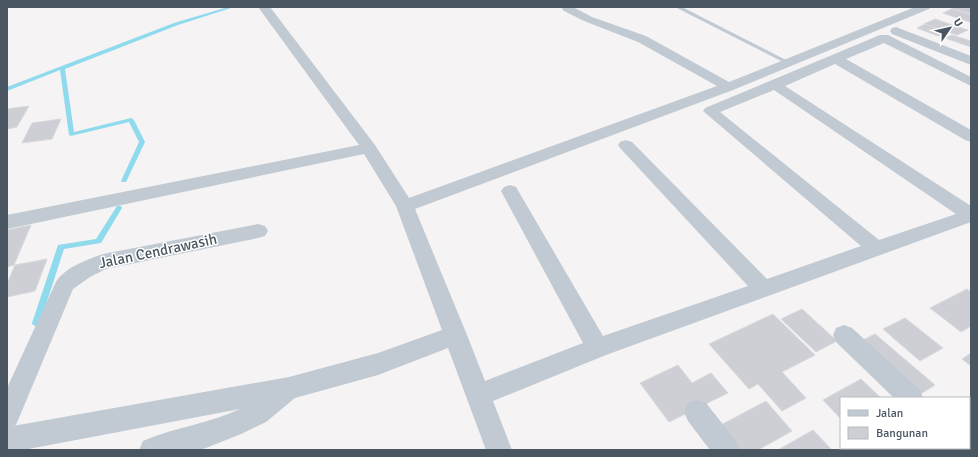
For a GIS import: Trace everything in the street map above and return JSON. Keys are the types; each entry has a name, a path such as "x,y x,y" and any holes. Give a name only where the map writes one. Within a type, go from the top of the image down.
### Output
{"street":[{"path":"264,7 370,148 405,206 456,335 499,450"},
{"path":"405,206 728,87 925,7"},
{"path":"568,9 588,19 642,39 728,87"},
{"path":"880,24 971,61"},
{"path":"877,249 710,112 711,110 775,85 885,38 971,82"},
{"path":"836,59 971,137"},
{"path":"775,85 971,215"},
{"path":"626,145 764,289"},
{"path":"7,222 370,148"},
{"path":"510,191 598,348"},
{"path":"479,395 598,348 971,215"},
{"name":"Jalan Cendrawasih","path":"10,436 65,284 75,275 86,268 103,262 258,231"},
{"path":"10,436 289,388 378,364 456,335"},
{"path":"844,335 910,397"},
{"path":"152,450 205,436 234,425 258,412 289,388"},
{"path":"697,412 727,450"}],"lane":[{"path":"678,7 787,62"}],"building":[{"path":"952,7 971,7 971,14 951,8"},
{"path":"952,9 971,15 971,21 969,22 943,13"},
{"path":"935,19 968,30 957,35 924,24"},
{"path":"925,24 946,32 938,36 917,28"},
{"path":"952,35 971,41 971,47 945,38"},
{"path":"29,106 17,127 7,129 7,109"},
{"path":"61,119 52,139 22,143 32,123"},
{"path":"31,225 14,265 7,267 7,230"},
{"path":"47,259 35,291 7,297 7,284 15,265"},
{"path":"967,289 971,292 971,326 961,332 930,308"},
{"path":"802,309 837,341 816,352 781,319"},
{"path":"773,314 815,355 782,372 806,398 782,411 758,384 749,389 709,344"},
{"path":"905,318 943,348 920,361 883,329"},
{"path":"875,334 935,385 916,397 913,397 855,344"},
{"path":"971,353 971,366 962,359"},
{"path":"678,365 692,383 711,373 728,393 669,422 640,383"},
{"path":"861,379 880,397 840,397 840,418 823,400"},
{"path":"766,401 792,431 758,450 738,450 719,426"},
{"path":"813,430 832,450 778,450"}],"waterway":[{"path":"7,89 176,24 232,7"},
{"path":"62,68 71,134 131,120 142,142 124,181"},
{"path":"36,323 61,247 98,241 119,208"}]}
